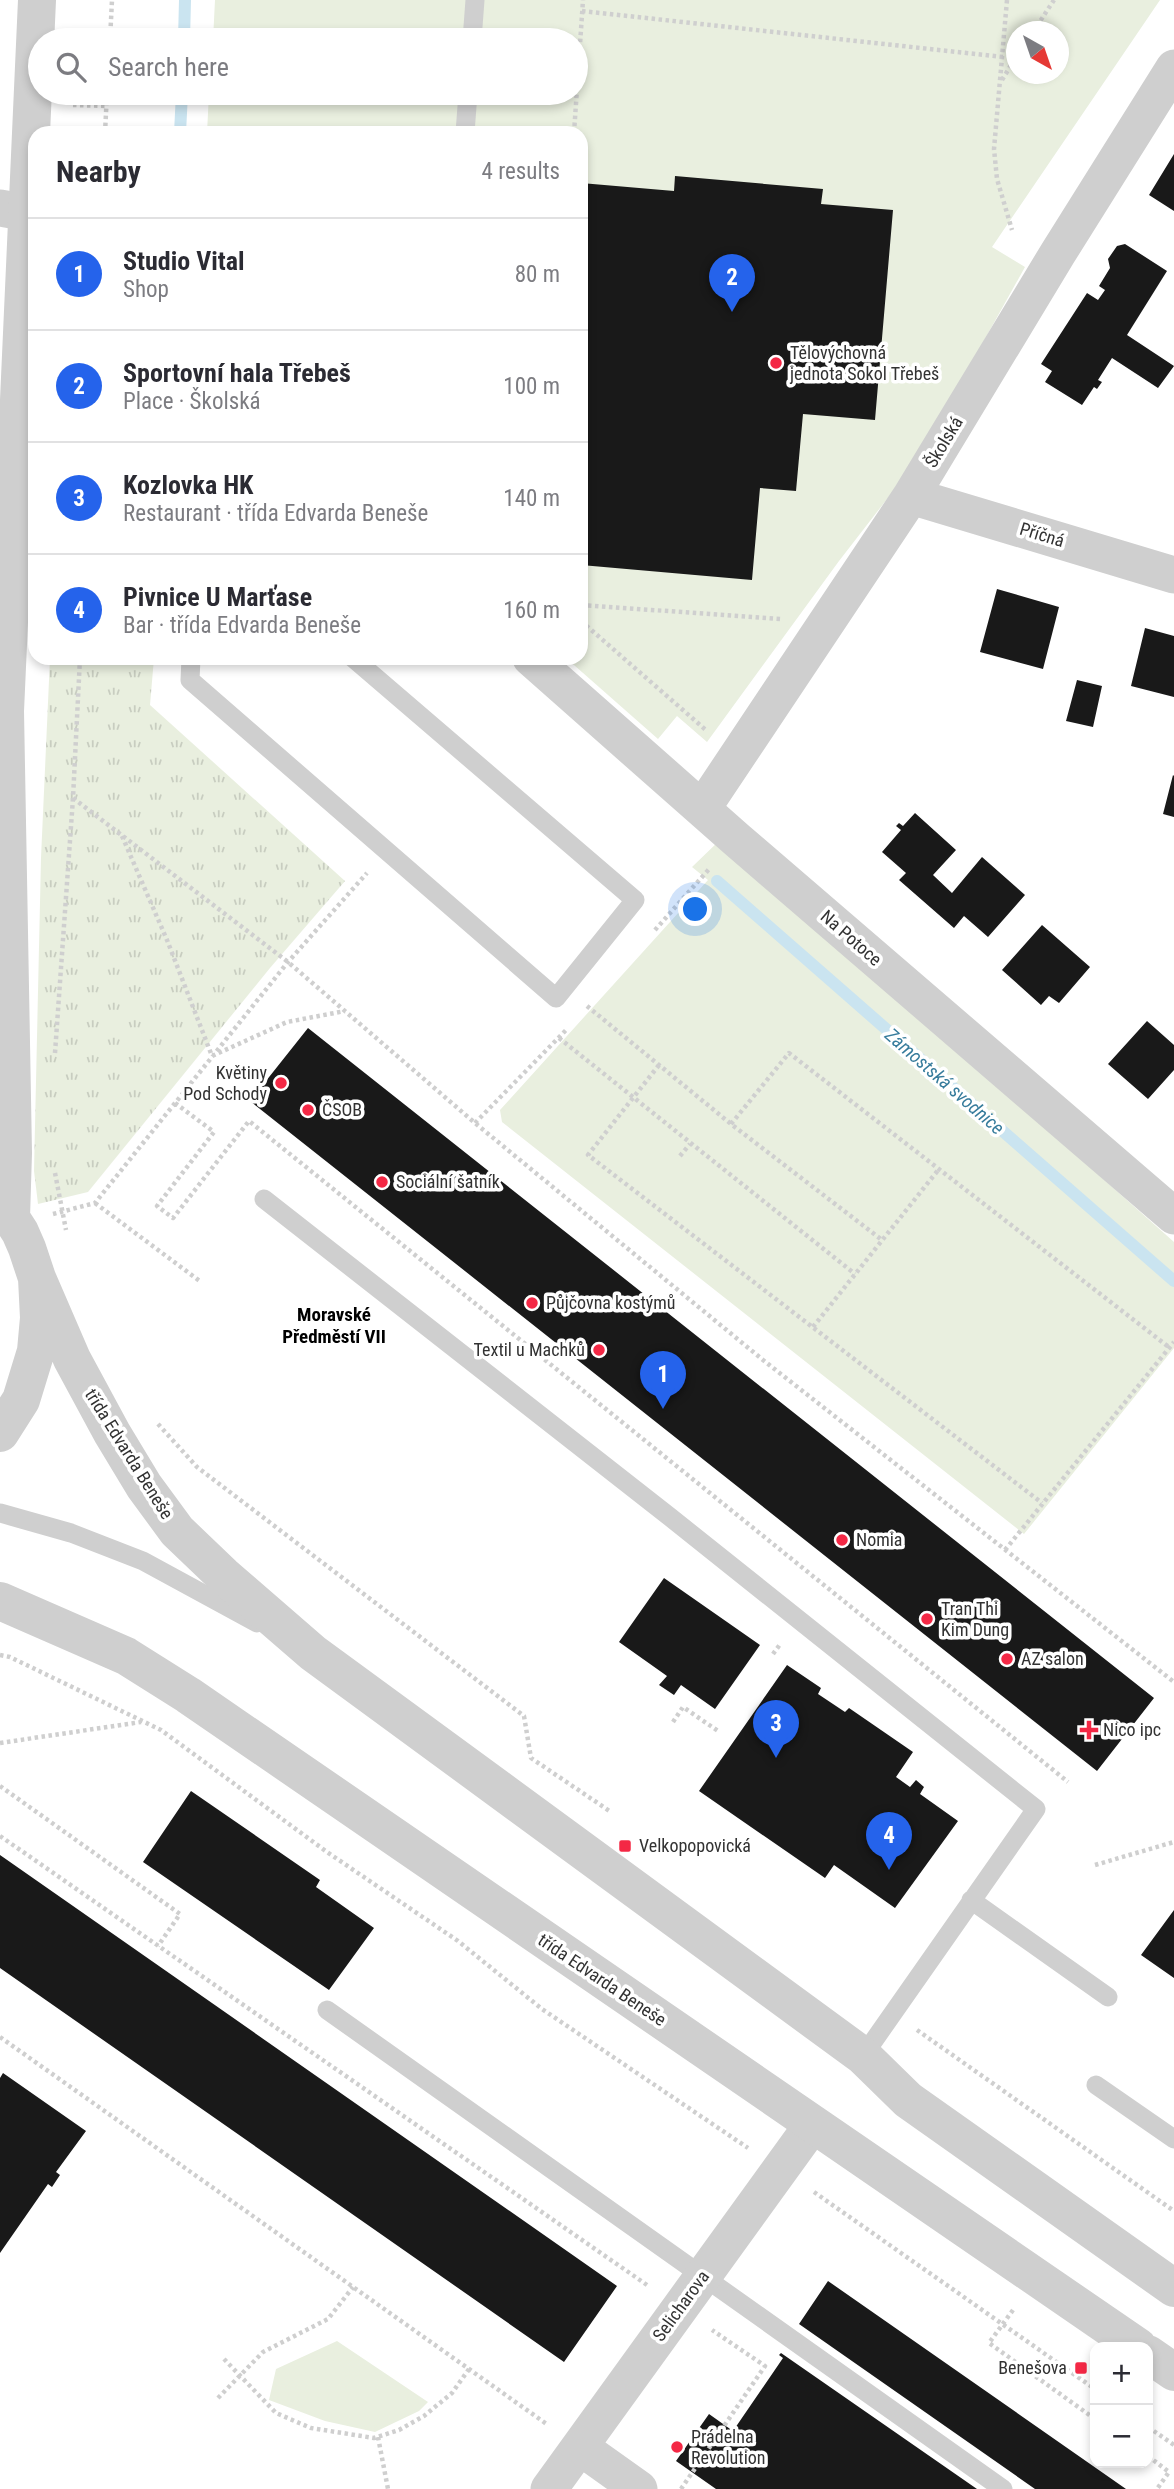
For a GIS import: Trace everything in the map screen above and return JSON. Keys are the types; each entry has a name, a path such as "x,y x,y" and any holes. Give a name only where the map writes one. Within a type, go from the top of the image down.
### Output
{"street":[{"path":"35,28 37,0"},
{"name":"Školská","path":"702,809 911,496 1174,68"},
{"path":"0,1433 21,1400 36,1351 40,1318 37,1278 24,1240 13,1153 2,724 21,213 29,105"},
{"name":"Příčná","path":"911,496 1174,575"},
{"name":"Na Potoce","path":"539,665 1174,1216"},
{"name":"třída Edvarda Beneše","path":"37,1278 72,1359 112,1433 151,1495 186,1540 223,1575 313,1653 863,2056 908,2100 1174,2288"},
{"path":"0,1601 57,1626"},
{"path":"0,1613 57,1626"},
{"name":"třída Edvarda Beneše","path":"57,1626 126,1657 188,1695 1131,2342"},
{"name":"Selicharova","path":"549,2489 702,2278 794,2179 813,2124"},
{"path":"1153,2357 1174,2372"},
{"path":"580,2447 639,2489"}],"lane":[{"path":"473,28 475,0"},
{"path":"466,126 467,105"},
{"path":"191,665 190,680 556,998 635,900 361,665"},
{"path":"264,1199 1037,1809 863,2056"},
{"path":"0,1513 71,1533 143,1561 313,1653"},
{"path":"971,1900 1108,1997"},
{"path":"327,2010 1003,2489"},
{"path":"1096,2085 1174,2139"}],"path":[{"path":"110,28 111,0"},
{"path":"581,28 583,0"},
{"path":"1007,0 994,149 997,179 1012,230"},
{"path":"1040,21 1054,0"},
{"path":"582,10 1003,57"},
{"path":"1002,80 1006,74"},
{"path":"105,126 106,105"},
{"path":"574,126 576,105"},
{"path":"588,605 792,620"},
{"path":"588,627 709,733"},
{"path":"57,1026 80,665"},
{"path":"73,798 288,962 475,1123 753,1352 1174,1682"},
{"path":"122,835 212,1056"},
{"path":"95,1203 288,962 386,851"},
{"path":"587,1006 731,1124 882,1240"},
{"path":"212,1056 287,1022 345,1011"},
{"path":"559,1038 855,1274"},
{"path":"731,1124 789,1054 1170,1348"},
{"path":"660,1065 588,1155 1042,1503"},
{"path":"175,1103 214,1132 157,1206 173,1219 249,1121 1068,1782"},
{"path":"680,1156 690,1144"},
{"path":"813,1327 939,1169"},
{"path":"19,1211 95,1203 201,1282"},
{"path":"1005,1550 1174,1342"},
{"path":"153,1419 197,1467 524,1716 531,1758 611,1812"},
{"path":"0,1655 161,1730 327,1852 458,1941 542,2009 794,2179 1090,2385"},
{"path":"673,1722 684,1707 718,1731"},
{"path":"0,1743 144,1722"},
{"path":"0,1786 180,1914 158,1946"},
{"path":"0,1836 651,2288"},
{"path":"1095,1865 1174,1842"},
{"path":"0,2037 580,2447"},
{"path":"941,2050 1174,2211"},
{"path":"218,2398 263,2352 328,2319 353,2287"},
{"path":"1019,2301 989,2343 1090,2415"},
{"path":"681,2489 765,2366 705,2325"},
{"path":"224,2359 276,2413 311,2428 378,2437 399,2430 424,2416 452,2393 469,2369"},
{"path":"1153,2430 1174,2445"},
{"path":"378,2437 388,2489"},
{"path":"1153,2460 1169,2472 1157,2489"}],"green space":[{"name":"Tělovýchovná jednota Sokol Třebeš","path":"215,0 1160,0 992,247 1025,267 918,459 839,561 707,742 677,716 658,739 574,665 588,665 588,126 207,126 208,105 588,105 588,28 214,28"},
{"path":"50,665 153,665 150,705 345,881 270,968 88,1192 38,1204 34,1171 41,858"},
{"path":"721,839 1174,1242 1174,1348 1024,1534 502,1122 500,1110 708,880 692,867"},
{"path":"337,2341 428,2402 419,2411 375,2432 325,2421 269,2400 276,2369"}],"building":[{"path":"1174,154 1174,211 1149,195"},
{"path":"675,176 823,189 821,204 893,210 875,420 803,414 796,491 760,488 752,580 588,566 588,184 674,191"},
{"path":"1125,244 1167,271 1127,335 1174,366 1158,388 1112,358 1098,380 1102,382 1097,389 1094,387 1082,405 1045,382 1052,371 1041,364 1087,293 1098,300 1105,290 1099,286 1110,268 1108,259 1117,246"},
{"path":"997,589 1059,607 1043,669 980,652"},
{"path":"1145,628 1174,636 1174,697 1131,686"},
{"path":"1077,680 1102,686 1093,727 1066,721"},
{"path":"1174,776 1174,817 1163,814"},
{"path":"915,813 956,850 933,875 952,893 982,857 1025,895 988,937 964,916 954,928 899,880 906,873 882,852 901,830 896,826 899,823 903,826"},
{"path":"1042,925 1090,967 1059,1003 1049,996 1041,1005 1002,970"},
{"path":"1147,1021 1174,1045 1174,1070 1148,1099 1108,1064"},
{"path":"308,1028 1154,1698 1097,1771 250,1101"},
{"path":"664,1578 760,1645 715,1709 681,1685 674,1695 659,1685 667,1676 619,1642"},
{"path":"787,1665 821,1688 818,1694 845,1712 849,1708 913,1752 896,1777 910,1787 916,1780 924,1787 920,1794 958,1821 895,1908 834,1865 825,1878 699,1791"},
{"path":"191,1791 320,1880 316,1887 374,1928 329,1990 143,1862"},
{"path":"0,1855 617,2286 564,2362 0,1968"},
{"path":"1174,1910 1174,1978 1141,1955"},
{"path":"3,2073 86,2131 56,2172 60,2175 52,2187 48,2184 0,2253 0,2078"},
{"path":"828,2281 1090,2464 1090,2468 1096,2468 1126,2489 1035,2489 799,2324"},
{"path":"781,2353 977,2489 716,2489 676,2461 709,2414 733,2431 783,2358 779,2355"}],"waterway":[{"name":"Zámostská svodnice","path":"184,28 185,0"},
{"name":"Zámostská svodnice","path":"180,126 181,105"},
{"name":"Zámostská svodnice","path":"717,881 1174,1281"}],"place":[{"name":"Sportovní hala Třebeš","path":"732,312"},
{"name":"Tělovýchovná jednota Sokol Třebeš","path":"776,363"},
{"name":"Květiny Pod Schody","path":"281,1083"},
{"name":"ČSOB","path":"308,1110"},
{"name":"Sociální šatník","path":"382,1182"},
{"name":"Půjčovna kostýmů","path":"532,1303"},
{"name":"Textil u Machků","path":"599,1350"},
{"name":"Studio Vital","path":"663,1409"},
{"name":"Nomia","path":"842,1540"},
{"name":"Tran Thi Kim Dung","path":"927,1619"},
{"name":"AZ salon","path":"1007,1659"},
{"name":"Nico ipc","path":"1089,1730"},
{"name":"Kozlovka HK","path":"776,1758"},
{"name":"Velkopopovická","path":"625,1846"},
{"name":"Pivnice U Marťase","path":"889,1870"},
{"name":"Benešova","path":"1081,2368"},
{"name":"Prádelna Revolution","path":"677,2447"}],"district":[{"name":"Moravské Předměstí VII","path":"334,1325"}]}
